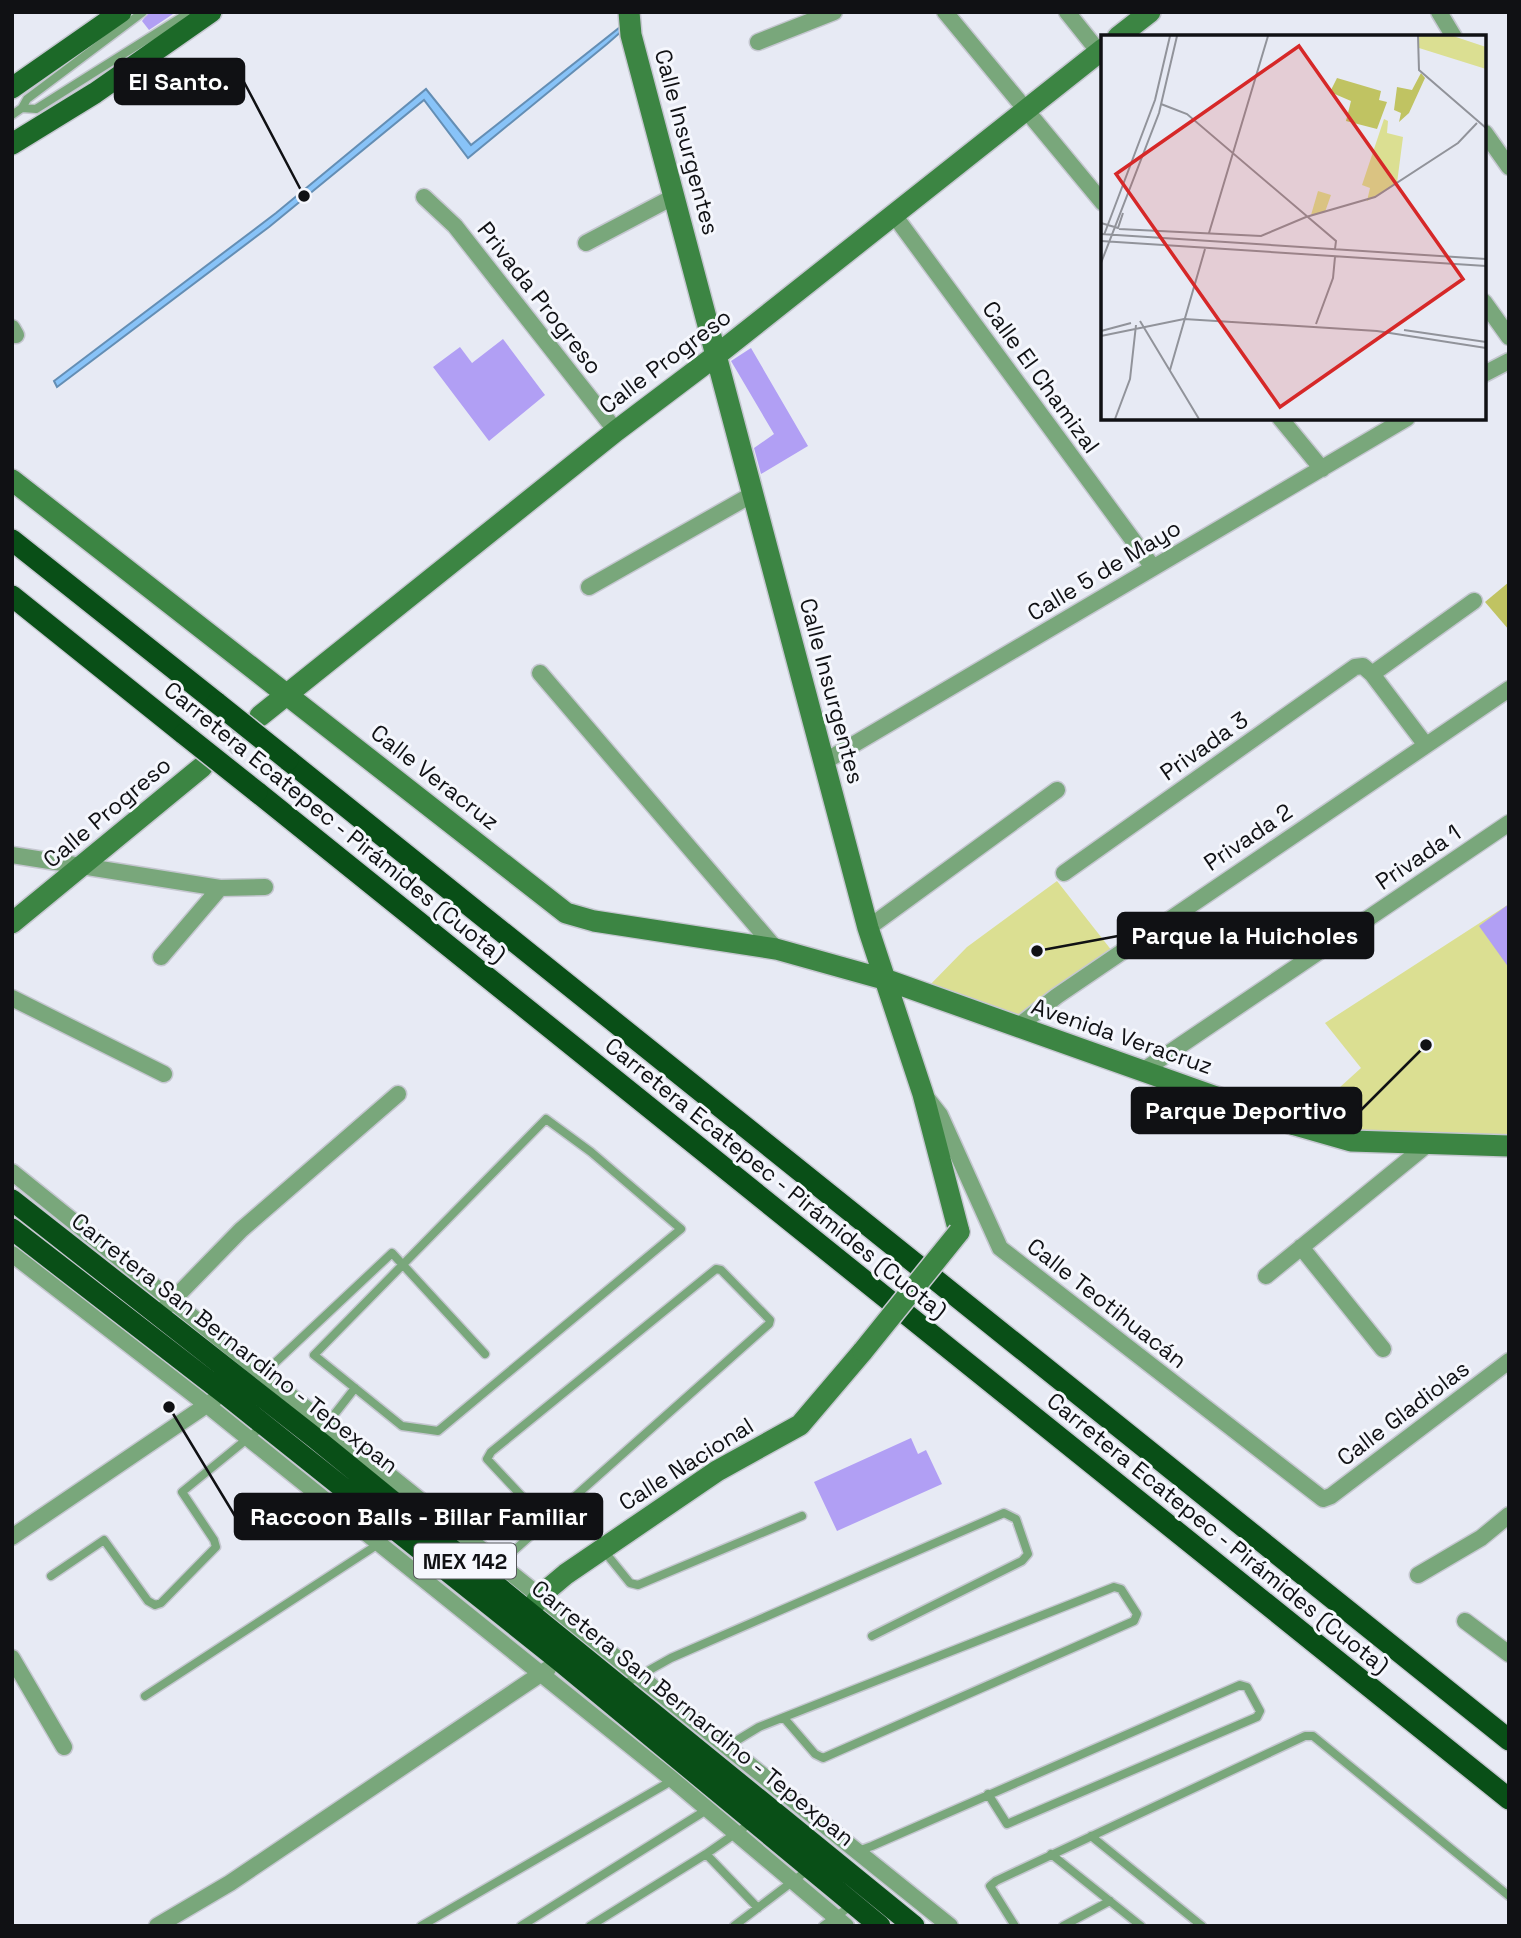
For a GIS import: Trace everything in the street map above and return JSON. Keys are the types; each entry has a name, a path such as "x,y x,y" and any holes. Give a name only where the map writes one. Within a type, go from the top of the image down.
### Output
{"highway":[{"name":"Carretera Ecatepec - Pirámides (Cuota)","path":"12,540 1509,1740"},
{"name":"Carretera Ecatepec - Pirámides (Cuota)","path":"12,596 1509,1798"},
{"name":"Carretera San Bernardino - Tepexpan","path":"12,1200 166,1307 322,1431 528,1613 568,1656 628,1681 700,1763 745,1826 811,1867 855,1903 874,1924"},
{"name":"Carretera San Bernardino - Tepexpan","path":"12,1229 224,1393 256,1432 395,1529 568,1656 700,1763 914,1926"}],"main road":[{"path":"12,88 23,77 121,12"},
{"path":"12,144 95,93 211,12"},
{"path":"12,155 64,124 95,93"}],"street":[{"name":"Calle Insurgentes","path":"629,12 631,35 718,354 868,928 923,1094 959,1232 863,1351"},
{"path":"758,41 834,12"},
{"path":"945,12 1101,201"},
{"path":"1067,12 1101,50"},
{"path":"1121,35 1150,12"},
{"path":"1439,12 1453,35"},
{"name":"Calle Progreso","path":"260,716 616,431 718,354 1101,50"},
{"path":"1486,135 1509,167"},
{"path":"586,243 675,196"},
{"name":"Privada Progreso","path":"424,197 455,226 616,431"},
{"name":"Calle El Chamizal","path":"894,215 1152,566"},
{"path":"1486,305 1509,337"},
{"path":"1486,373 1509,361"},
{"path":"1282,420 1322,470"},
{"name":"Calle 5 de Mayo","path":"824,762 1152,566 1322,470 1404,420"},
{"name":"Calle Veracruz","path":"12,480 566,913 594,921 776,949 887,981"},
{"path":"589,587 753,494"},
{"path":"1424,744 1372,674 1474,601"},
{"name":"Privada 3","path":"1064,873 1355,667 1363,666 1372,674"},
{"path":"540,673 776,949"},
{"name":"Privada 2","path":"1017,1027 1057,996 1424,744 1509,689"},
{"name":"Calle Progreso","path":"12,923 86,865 202,767"},
{"path":"868,928 1057,790"},
{"name":"Privada 1","path":"1144,1070 1509,823"},
{"path":"12,855 220,888 265,887"},
{"path":"161,957 220,888"},
{"name":"Avenida Veracruz","path":"887,981 1295,1125 1351,1141 1509,1146"},
{"path":"12,998 164,1074"},
{"path":"12,1172 166,1307 241,1230 398,1094"},
{"name":"Calle Teotihuacán","path":"923,1094 940,1115 1000,1248 1322,1499"},
{"path":"1266,1276 1428,1144"},
{"path":"1301,1247 1383,1349"},
{"path":"12,1255 206,1405 256,1432 379,1544 540,1674 708,1809 745,1826 835,1923"},
{"name":"Calle Nacional","path":"528,1613 541,1595 602,1549 717,1471 800,1424 863,1351"},
{"name":"Calle Gladiolas","path":"1322,1499 1331,1496 1509,1361"},
{"path":"12,1537 224,1393"},
{"path":"322,1431 500,1562 541,1595 628,1681 728,1746 950,1926"},
{"path":"1418,1576 1481,1538 1509,1515"},
{"path":"1465,1620 1509,1654"},
{"path":"157,1926 230,1883 568,1656"},
{"path":"12,1658 64,1747"}],"lane":[{"path":"12,115 22,108 27,99 143,12"},
{"path":"22,108 36,108 155,37 190,12"},
{"path":"546,1119 591,1152 681,1229 438,1431 402,1426 314,1355 403,1262 546,1119"},
{"path":"258,1381 389,1253 403,1262 485,1354"},
{"path":"500,1562 546,1522 769,1324 770,1320 721,1270 716,1269 491,1452 487,1459 546,1522"},
{"path":"322,1431 355,1388"},
{"path":"51,1576 104,1540 148,1601 155,1605 161,1603 216,1547 214,1539 182,1492 256,1432"},
{"path":"628,1681 1004,1514 1016,1519 1028,1554 1022,1562 872,1636"},
{"path":"602,1549 630,1583 638,1585 802,1516"},
{"path":"145,1696 379,1544 395,1529"},
{"path":"421,1926 759,1727 1114,1587 1121,1589 1137,1614 1134,1621 823,1758 815,1754 785,1718"},
{"path":"858,1851 988,1794 1240,1685 1247,1687 1260,1711 1257,1717 1007,1824 988,1794"},
{"path":"1015,1926 990,1886 1051,1854 1305,1736 1313,1735 1509,1896"},
{"path":"520,1926 708,1809"},
{"path":"590,1926 706,1854 745,1826"},
{"path":"1091,1836 1202,1926"},
{"path":"706,1854 758,1908"},
{"path":"1051,1854 1140,1926"},
{"path":"734,1926 811,1867"},
{"path":"1063,1926 1110,1901"},
{"path":"835,1923 855,1903"}],"green space":[{"path":"1057,881 1116,956 1014,1024 924,991 967,947"},
{"path":"1509,904 1509,1143 1295,1128 1361,1068 1325,1023"}],"shaded area":[{"path":"1509,582 1509,630 1485,602"}],"water":[{"path":"624,24 623,30 607,44 468,158 424,100 269,227 57,387 54,381 276,213 426,89 471,145"}],"building":[{"path":"149,12 176,12 149,30 142,21"},
{"path":"503,339 545,395 489,441 433,367 460,347 472,363"},
{"path":"751,348 808,446 761,474 754,448 774,434 731,361"},
{"path":"1509,904 1509,968 1479,926"},
{"path":"911,1438 918,1454 926,1450 942,1484 837,1531 814,1482"}],"tunnel":[{"path":"202,767 260,716"}],"place":[{"name":"El Santo.","path":"304,196"},
{"name":"Parque la Huicholes","path":"1037,951"},
{"name":"Parque Deportivo","path":"1426,1045"},
{"name":"Raccoon Balls - Billar Familiar","path":"169,1407"}]}
